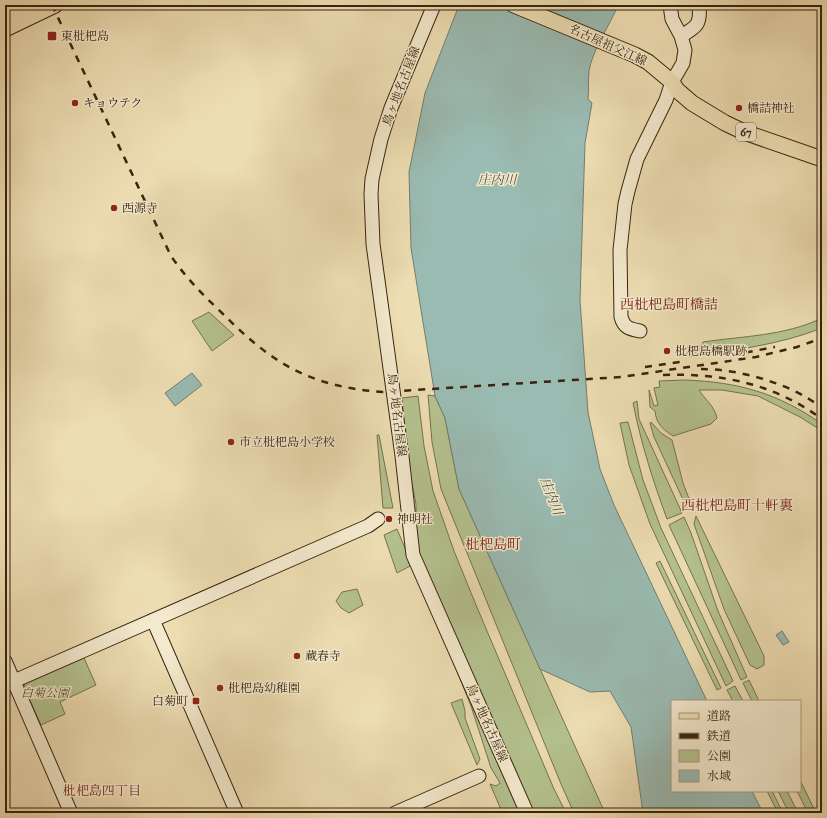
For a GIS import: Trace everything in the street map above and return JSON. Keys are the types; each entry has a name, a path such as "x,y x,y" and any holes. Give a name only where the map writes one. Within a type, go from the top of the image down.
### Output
{"main road":[{"path":"5,16 26,5"},
{"path":"5,29 55,5"},
{"name":"名古屋祖父江線","path":"514,5 635,55 648,62 704,112 725,123 744,132 822,159"}],"street":[{"name":"鳥ヶ地名古屋線","path":"434,5 391,108 381,140 372,179 371,194 373,244 402,456 413,555 527,813"},
{"path":"640,331 631,330 625,327 621,317 620,250 624,209 638,159 666,100 675,86 684,63 685,50 681,36 672,18 670,5"},
{"path":"681,36 694,29 698,24 700,19 699,5"},
{"path":"10,683 368,526 378,519"},
{"path":"153,620 237,813"},
{"path":"5,661 10,683 72,813"},
{"path":"395,813 480,776"}],"green space":[{"path":"209,312 234,335 212,351 192,321"},
{"path":"822,318 822,328 789,339 689,357 687,347 703,345 703,342 779,332 808,324"},
{"path":"685,380 723,383 757,391 789,404 806,413 822,424 822,431 800,417 758,396 722,390 699,390 712,406 717,418 711,424 673,436 660,425 655,411 650,407 649,390 654,406 658,405 654,388 660,387 659,381"},
{"path":"428,395 435,396 445,418 459,489 605,813 574,813 561,784 441,489 432,442"},
{"path":"418,396 424,446 433,491 454,551 554,789 566,813 532,813 416,552 416,504 407,458 402,398"},
{"path":"637,401 639,419 682,513 667,519 652,476 640,433 633,403"},
{"path":"628,422 643,480 661,528 733,681 726,686 650,524 629,465 620,423"},
{"path":"651,422 661,433 672,440 683,483 693,509 688,509 686,506 654,437"},
{"path":"377,435 379,435 393,508 383,508"},
{"path":"696,516 764,656 764,665 757,669 750,665 724,609 694,524"},
{"path":"684,517 718,611 747,677 741,680 669,525"},
{"path":"397,529 412,565 397,573 384,535"},
{"path":"660,561 721,688 717,690 656,563"},
{"path":"357,589 363,605 349,613 341,608 336,601 342,592"},
{"name":"白菊公園","path":"84,658 96,685 60,702 65,714 41,725 24,687 25,684"},
{"path":"454,664 522,813 502,812 490,784 496,786 500,783 491,768 471,706"},
{"path":"749,680 759,700 752,700 743,683"},
{"path":"735,686 742,700 732,700 727,690"},
{"path":"462,699 465,718 480,759 477,765 451,703"},
{"path":"801,782 816,813 808,813 798,792 801,792"},
{"path":"768,792 772,792 783,813 778,813"},
{"path":"778,792 788,792 798,813 789,813"}],"water":[{"name":"庄内川","path":"459,5 618,5 597,47 589,71 588,99 592,103 585,143 580,300 588,412 600,469 614,505 707,700 671,700 671,792 752,792 763,813 643,813 631,727 610,691 590,692 540,669 459,489 445,418 435,396 411,248 409,172 425,93"},
{"path":"192,373 202,385 175,406 165,393"},
{"path":"782,631 789,642 783,645 776,635"}],"railway":[{"path":"52,5 171,256 201,293 251,340 273,357 296,371 345,387 383,392 621,377 756,357 797,347 822,338"},
{"path":"732,355 775,347"},
{"path":"645,367 680,362"},
{"path":"701,369 749,375 781,385 810,399 822,408"},
{"path":"663,375 706,376 747,383 785,397 822,419"}],"place":[{"name":"東枇杷島","path":"52,36"},
{"name":"キョウテク","path":"75,103"},
{"name":"橋詰神社","path":"739,108"},
{"name":"西源寺","path":"114,208"},
{"name":"枇杷島橋駅跡","path":"667,351"},
{"name":"市立枇杷島小学校","path":"231,442"},
{"name":"神明社","path":"389,519"},
{"name":"蔵春寺","path":"297,656"},
{"name":"枇杷島幼稚園","path":"220,688"},
{"name":"白菊町","path":"196,701"}],"district":[{"name":"西枇杷島町橋詰","path":"669,304"},
{"name":"西枇杷島町十軒裏","path":"737,505"},
{"name":"枇杷島町","path":"493,544"},
{"name":"枇杷島四丁目","path":"102,790"}]}
